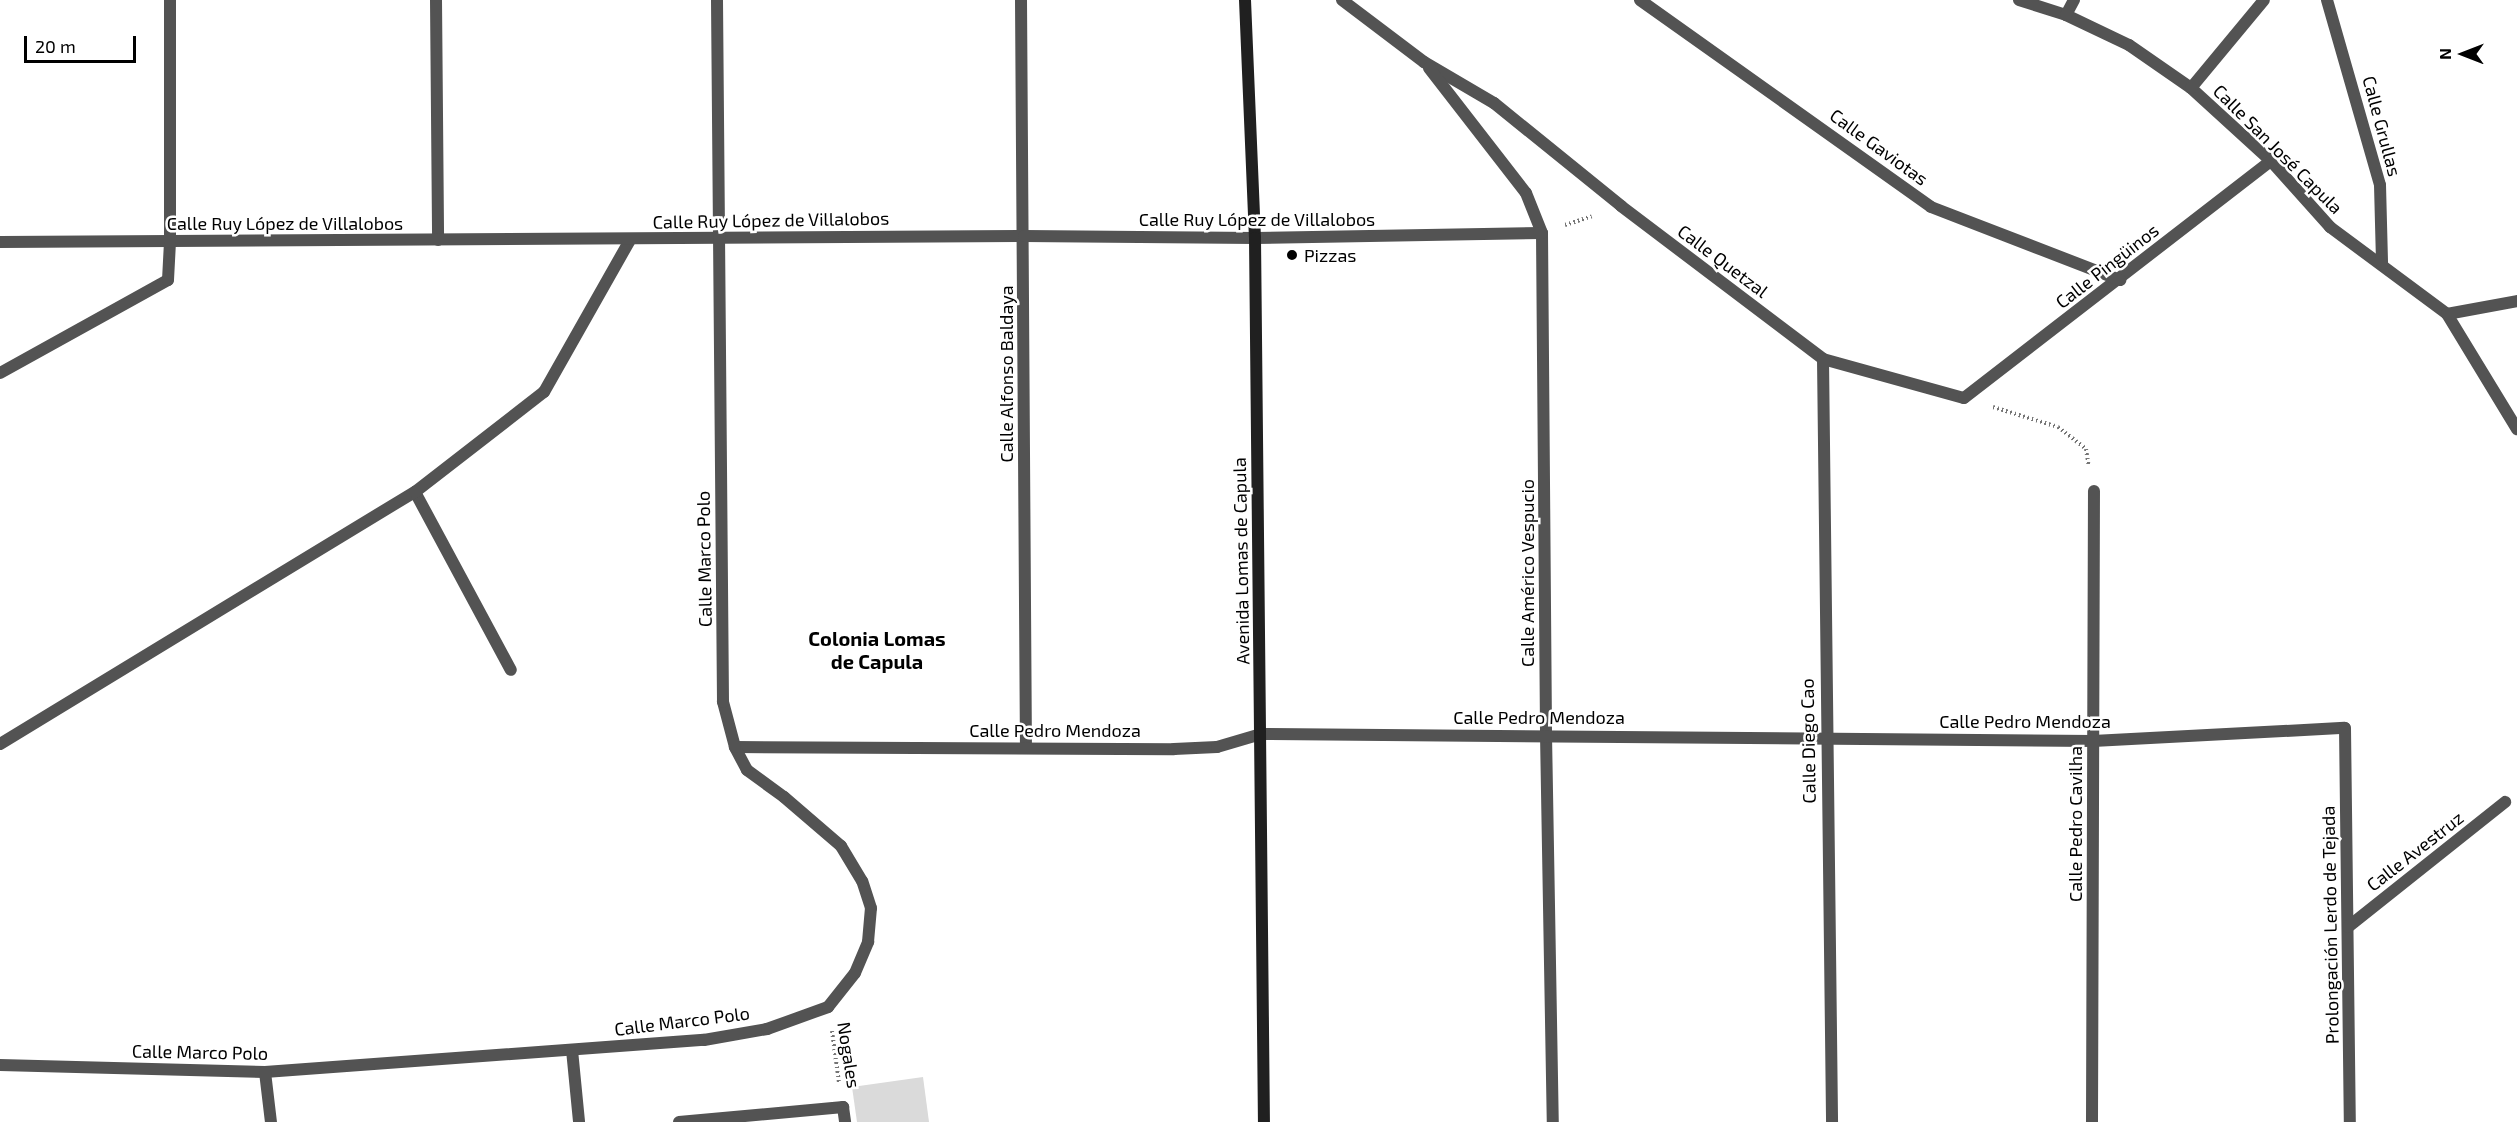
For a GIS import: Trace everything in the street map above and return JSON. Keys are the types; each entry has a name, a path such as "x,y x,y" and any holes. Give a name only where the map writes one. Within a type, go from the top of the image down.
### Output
{"street":[{"path":"0,373 168,280 170,0"},
{"path":"436,0 438,240"},
{"name":"Calle Marco Polo","path":"0,1065 265,1072 704,1040 766,1029 828,1007 855,973 868,942 871,908 862,881 841,846 784,796 747,770 735,747 723,702 717,0"},
{"name":"Calle Alfonso Baldaya","path":"1021,0 1026,747"},
{"name":"Avenida Lomas de Capula","path":"1245,0 1255,238 1264,1122"},
{"name":"Calle Quetzal","path":"1342,0 1424,62 1494,103 1621,206 1823,359 1964,398"},
{"name":"Calle Gaviotas","path":"1640,0 1931,207 2120,280"},
{"name":"Calle San José Capula","path":"2019,0 2066,15 2129,45 2191,88 2271,161 2330,227 2382,264"},
{"path":"2066,15 2073,0"},
{"path":"2191,88 2264,0"},
{"name":"Calle Grullas","path":"2327,0 2380,185 2382,264"},
{"name":"Calle Américo Vespucio","path":"1424,62 1526,193 1542,234 1546,735 1553,1122"},
{"name":"Calle Pingüinos","path":"1964,398 2120,280 2271,161"},
{"name":"Calle Ruy López de Villalobos","path":"0,242 1024,236 1255,238 1542,234"},
{"path":"0,744 415,492 544,392 630,240"},
{"path":"2382,264 2447,314 2517,429"},
{"path":"2447,314 2517,301"},
{"name":"Calle Diego Cao","path":"1823,359 1832,1122"},
{"name":"Calle Pedro Cavilha","path":"2092,1122 2094,491"},
{"path":"415,492 511,669"},
{"name":"Calle Pedro Mendoza","path":"735,747 1217,747 1261,734 2093,741 2345,728"},
{"name":"Prolongación Lerdo de Tejada","path":"2345,728 2350,1122"},
{"name":"Calle Avestruz","path":"2348,927 2505,802"},
{"path":"572,1050 579,1122"},
{"path":"265,1072 271,1122"},
{"path":"679,1122 843,1107 845,1122"}],"path":[{"path":"1542,234 1621,206"},
{"path":"1964,398 2058,427 2086,448 2094,491"},
{"name":"Nogales","path":"828,1007 843,1107"}],"shaded area":[{"path":"923,1077 929,1122 857,1122 852,1087"}],"place":[{"name":"Pizzas","path":"1292,255"}],"district":[{"name":"Colonia Lomas de Capula","path":"877,650"}]}
